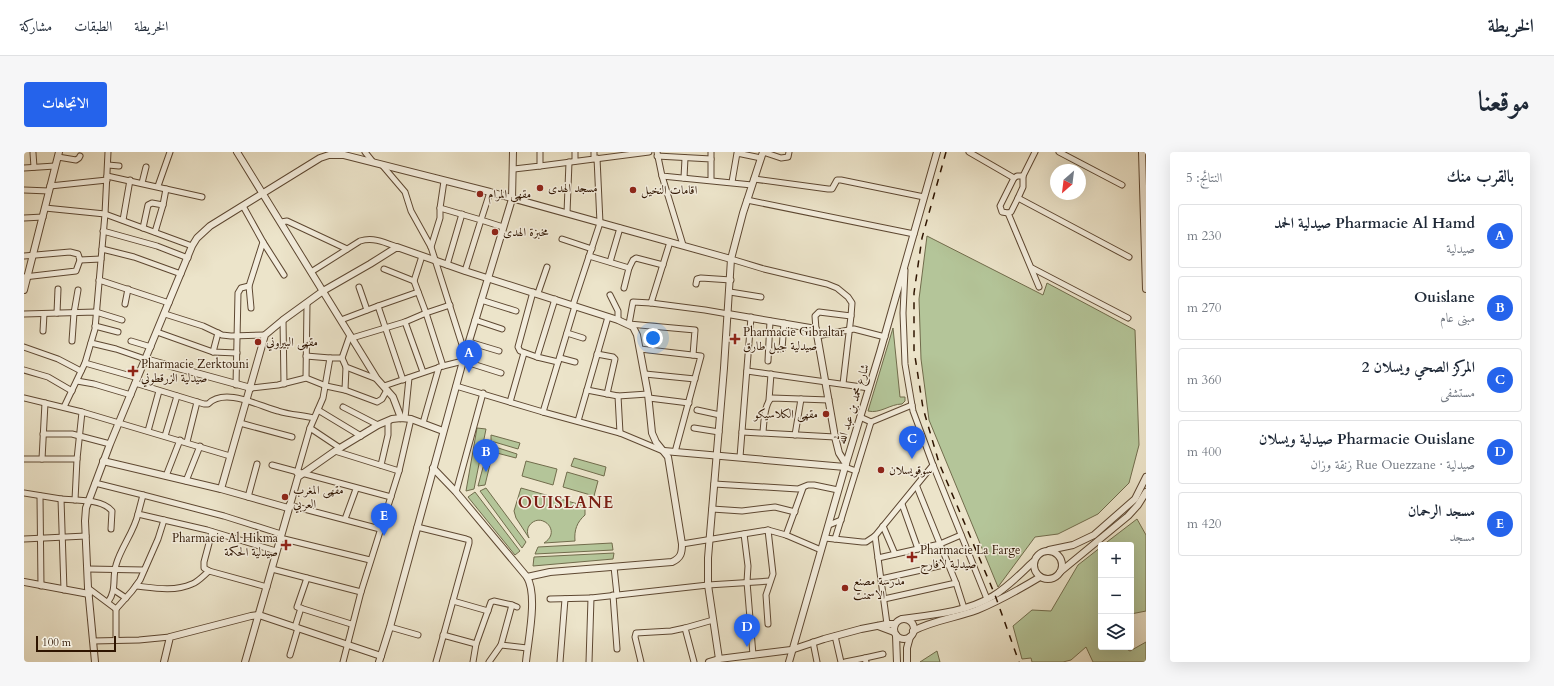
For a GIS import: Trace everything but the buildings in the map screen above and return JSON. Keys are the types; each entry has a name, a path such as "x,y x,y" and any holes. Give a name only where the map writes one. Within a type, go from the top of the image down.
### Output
{"street":[{"path":"64,407 82,371 95,326 105,214 108,152"},
{"path":"158,186 170,152"},
{"path":"237,152 377,379 386,388 406,419"},
{"path":"365,152 373,162"},
{"path":"92,641 150,640 170,638 250,616 259,615 380,659 465,354 512,198 514,169 513,152"},
{"path":"540,152 540,166"},
{"path":"574,152 575,161"},
{"path":"543,412 600,223 596,159 594,152"},
{"path":"514,169 649,152"},
{"path":"696,152 696,159"},
{"path":"711,152 711,180"},
{"path":"732,182 735,152 762,154 781,158 788,157 789,152"},
{"name":"شارع محمد بن عبد الله","path":"789,662 791,650 829,525 937,152"},
{"path":"969,152 1014,178"},
{"path":"1023,176 1017,176 1014,178 1000,206 1002,212 1011,212 1023,186 1023,176 1035,152"},
{"path":"1059,152 1122,185"},
{"path":"1142,152 1146,289"},
{"path":"33,153 34,167"},
{"path":"683,245 662,176 657,154 711,160"},
{"path":"719,660 708,586 709,540 731,280 731,259 762,154"},
{"path":"24,290 26,277 43,217 58,155 76,160 80,156"},
{"path":"95,662 88,591 85,514 88,501 103,461 192,246 197,238 210,226 320,158 329,155 344,155 382,164 490,192 837,288 843,292 852,303 843,384"},
{"path":"684,178 685,158"},
{"path":"567,214 568,162"},
{"path":"382,164 405,192 411,211 431,247 465,354"},
{"path":"108,165 119,166"},
{"path":"24,168 55,166"},
{"path":"142,183 146,167"},
{"path":"662,176 828,189 832,189 837,180 841,180 924,197"},
{"path":"24,190 50,188 107,178 130,180 202,197"},
{"path":"123,220 130,180"},
{"path":"431,247 440,218 444,181"},
{"path":"155,232 166,189"},
{"path":"465,271 490,192"},
{"path":"1018,198 1129,257"},
{"path":"748,200 914,234"},
{"path":"143,228 148,205 152,203 162,204"},
{"path":"243,206 284,275"},
{"path":"44,208 105,214 192,246"},
{"path":"440,208 503,226"},
{"path":"1008,213 1039,287"},
{"path":"447,265 462,214"},
{"path":"24,218 43,217"},
{"path":"281,222 287,221 347,249"},
{"path":"610,262 620,228"},
{"path":"103,231 158,246 188,258"},
{"path":"311,272 360,241 375,239 447,265 629,324 694,330 693,355"},
{"path":"562,239 592,249"},
{"path":"251,308 249,286 263,242"},
{"path":"651,303 670,242"},
{"path":"221,489 265,335 323,291 397,247"},
{"path":"102,249 134,257 181,274"},
{"path":"24,256 74,252 78,254 80,260 76,272 26,277"},
{"path":"422,256 414,281 426,314 441,366 423,423"},
{"path":"589,256 629,268"},
{"path":"624,288 629,268 633,260 636,258 663,265"},
{"path":"80,260 101,259"},
{"path":"906,261 902,313 905,364 912,405 933,466 987,599"},
{"path":"547,267 536,293 518,345 518,349 524,353 537,356 575,362"},
{"path":"1032,268 1128,318"},
{"path":"384,269 414,281"},
{"path":"696,284 697,280 701,278 731,280"},
{"path":"99,280 169,302"},
{"path":"236,385 238,293 241,288 249,286"},
{"path":"359,287 367,310"},
{"path":"57,313 58,289"},
{"path":"125,304 128,289"},
{"path":"72,341 74,313 78,290"},
{"path":"341,320 418,292"},
{"path":"730,292 761,297"},
{"path":"610,295 618,311 618,320"},
{"path":"537,356 555,299"},
{"path":"481,300 516,311"},
{"path":"629,324 633,302 651,303 751,317 816,329"},
{"path":"306,378 307,303"},
{"path":"351,337 405,322 450,305"},
{"path":"378,306 403,380"},
{"path":"24,314 96,312 122,320"},
{"path":"845,466 839,453 835,437 817,336 815,316 819,312 851,316"},
{"path":"43,331 44,314"},
{"path":"164,314 227,336 265,335"},
{"path":"578,421 608,317"},
{"path":"740,457 751,317"},
{"path":"283,320 284,384"},
{"path":"475,320 502,329"},
{"path":"768,361 770,321"},
{"path":"405,322 423,372"},
{"path":"782,349 784,323"},
{"path":"527,577 550,572 672,562 680,557 682,552 682,544 669,463 664,451 656,442 652,433 649,396 638,335 629,324"},
{"path":"95,326 118,332"},
{"path":"817,336 850,330 860,330 884,337"},
{"path":"157,332 212,352 237,353"},
{"path":"212,352 218,333"},
{"path":"567,333 583,338"},
{"path":"345,390 346,367 342,358 351,337"},
{"path":"131,341 151,347"},
{"path":"469,342 500,351"},
{"path":"91,343 104,345 146,359 236,385 251,388 284,384 306,378 377,402 382,399 386,388 441,366 463,361 501,373"},
{"path":"24,347 58,359 82,371"},
{"path":"640,349 701,356 675,452"},
{"path":"510,402 524,353"},
{"path":"597,354 613,357 615,359 607,394"},
{"path":"306,356 342,358"},
{"path":"245,662 298,477 310,428 326,386 330,358"},
{"path":"85,363 137,380 159,391 197,402 206,404 216,398 239,398 278,412 302,414 314,418"},
{"path":"346,367 377,379"},
{"path":"24,370 48,377 72,391"},
{"path":"747,371 869,388"},
{"path":"645,374 695,379"},
{"path":"763,432 772,374"},
{"path":"343,662 351,624 399,471 406,419 409,378"},
{"path":"77,381 94,384 130,395"},
{"path":"456,386 620,433 664,451 845,466 856,471"},
{"path":"587,390 618,396 649,396 689,403"},
{"path":"148,431 159,391"},
{"path":"456,492 483,394"},
{"path":"165,436 177,396"},
{"path":"618,396 620,433"},
{"path":"24,398 119,422 230,456"},
{"path":"768,400 772,398 829,400"},
{"path":"795,435 801,399"},
{"path":"186,442 197,402"},
{"path":"42,460 44,403"},
{"path":"860,417 872,422 912,405"},
{"path":"343,407 378,425"},
{"path":"318,410 361,436"},
{"path":"697,410 720,415"},
{"path":"75,500 77,459 82,412"},
{"path":"299,473 378,425 388,421 406,419 423,423 443,431"},
{"path":"381,465 388,435 388,421"},
{"path":"835,539 872,422"},
{"path":"240,423 292,437"},
{"path":"310,428 337,450 399,471"},
{"path":"694,428 718,432"},
{"path":"742,432 835,437"},
{"path":"44,434 62,433 110,444"},
{"path":"166,476 180,440"},
{"path":"186,481 200,446"},
{"path":"24,459 77,459"},
{"path":"103,461 289,507 345,519 380,529"},
{"path":"248,497 257,464"},
{"path":"272,465 356,489 391,497"},
{"path":"825,538 866,542 875,536 933,466"},
{"path":"433,468 456,492 527,577 530,583 532,591 526,662"},
{"path":"709,662 791,650 835,636 887,624 895,624 902,619 921,617 964,608 987,599 1006,587 1033,562 1041,552 1073,545 1094,535 1135,499 1146,477"},
{"path":"95,483 224,516 280,536 370,560"},
{"path":"714,484 798,489 808,485 814,485 838,490"},
{"path":"916,486 956,583 964,608"},
{"path":"786,535 803,488"},
{"path":"345,519 356,489"},
{"path":"1033,562 1034,571 1040,577 1045,579 1054,578 1128,516 1138,505 1146,492"},
{"path":"24,494 88,501 105,506 110,509 112,516 111,529"},
{"path":"40,496 41,586"},
{"path":"108,602 114,590 115,569 120,555 135,525 143,496"},
{"path":"61,499 64,590"},
{"path":"902,504 918,549"},
{"path":"712,509 742,511 775,507 795,512"},
{"path":"138,514 212,532 276,551"},
{"path":"116,640 116,609 136,586 158,539 164,520"},
{"path":"829,525 841,520"},
{"path":"883,526 895,554"},
{"path":"417,527 469,540 436,662"},
{"path":"682,544 768,530 786,535 821,550"},
{"path":"768,530 773,574 766,594 768,624"},
{"path":"212,532 204,562 204,568 267,587"},
{"path":"744,534 748,566 747,582 753,655"},
{"path":"878,558 940,544 961,535"},
{"path":"24,539 86,536"},
{"path":"875,536 887,624"},
{"path":"1049,550 1054,552 1060,558 1062,567 1060,572"},
{"path":"881,579 948,564"},
{"path":"614,567 617,649"},
{"path":"88,569 144,570"},
{"path":"272,569 361,592"},
{"path":"136,586 168,589 178,588 193,584 210,571"},
{"path":"878,626 895,633 902,639 931,622 963,615 985,607 1040,577"},
{"path":"307,578 297,606 351,624"},
{"path":"550,599 591,598 770,581"},
{"path":"24,582 64,590 88,591 108,602 116,609"},
{"path":"884,599 956,583"},
{"path":"114,590 126,598"},
{"path":"589,662 591,598"},
{"path":"560,662 565,599"},
{"path":"453,601 488,611"},
{"path":"473,662 476,644 492,601 515,606 501,645 489,662"},
{"path":"290,655 301,608"},
{"path":"902,619 910,621 914,627 907,648 906,662"},
{"path":"641,662 635,637 636,633 671,631 713,620"},
{"path":"895,624 897,662"},
{"path":"390,627 418,635"},
{"path":"685,628 694,662"},
{"path":"443,635 476,644"},
{"path":"835,636 841,662"},
{"path":"164,662 170,638"},
{"path":"813,642 817,662"},
{"path":"501,645 527,648"},
{"path":"845,662 866,660 883,654"}],"green space":[{"path":"927,236 1043,295 1047,283 1135,330 1139,445 1129,483 1098,514 1058,534 1035,537 998,587 929,420 921,359 919,299"},
{"path":"893,328 900,397 905,397 905,401 902,404 881,410 872,412 868,411"},
{"path":"477,428 486,429 474,489 466,491"},
{"path":"491,435 520,443 518,449 491,441"},
{"path":"489,445 517,454 516,458 493,452 485,485 478,486"},
{"path":"574,458 606,467 604,476 571,466"},
{"path":"526,461 557,469 553,485 522,476"},
{"path":"567,472 598,481 594,496 563,487"},
{"path":"486,488 526,542 522,548 480,491"},
{"path":"521,488 585,506 585,515 578,523 575,533 575,541 544,543 549,538 551,528 544,521 539,520 529,526 529,538 516,518 514,511"},
{"path":"475,492 520,551 515,555 468,497"},
{"path":"1137,519 1146,535 1146,611 1134,613 1134,542 1107,542"},
{"path":"612,543 613,550 535,554 538,547"},
{"path":"1098,549 1098,650 1130,651 1146,642 1146,662 1093,662 1086,647 1071,660 1063,662 1032,662 1031,658 1022,659 1013,626 1032,610 1051,611 1078,565"},
{"path":"614,553 613,559 533,566 534,557"},
{"path":"937,651 940,662 920,662"}],"railway":[{"path":"946,152 922,238 914,293 914,350 923,408 939,463 995,595 1019,662"}],"place":[{"name":"مسجد الهدى","path":"540,188"},
{"name":"اقامات النخيل","path":"633,190"},
{"name":"مقهى المرام","path":"480,194"},
{"name":"مخبزة الهدى","path":"495,232"},
{"name":"Pharmacie Gibraltar صيدلية جبل طارق","path":"735,339"},
{"name":"مقهى البيروني","path":"258,342"},
{"name":"Pharmacie Zerktouni صيدلية الزرقطوني","path":"133,371"},
{"name":"Pharmacie Al Hamd صيدلية الحمد","path":"469,373"},
{"name":"مقهى الكلاسيكو","path":"826,414"},
{"name":"المركز الصحي ويسلان 2","path":"912,459"},
{"name":"سوقويسلان","path":"881,470"},
{"name":"Ouislane","path":"486,472"},
{"name":"مقهى المغرب العربي","path":"285,497"},
{"name":"مسجد الرحمان","path":"384,536"},
{"name":"Pharmacie Al Hikma صيدلية الحكمة","path":"286,545"},
{"name":"Pharmacie La Farge صيدلية لافارج","path":"912,557"},
{"name":"مدرسة مصنع الاسمنت","path":"845,588"},
{"name":"Pharmacie Ouislane صيدلية ويسلان","path":"747,647"}],"district":[{"name":"OUISLANE","path":"566,502"}]}
